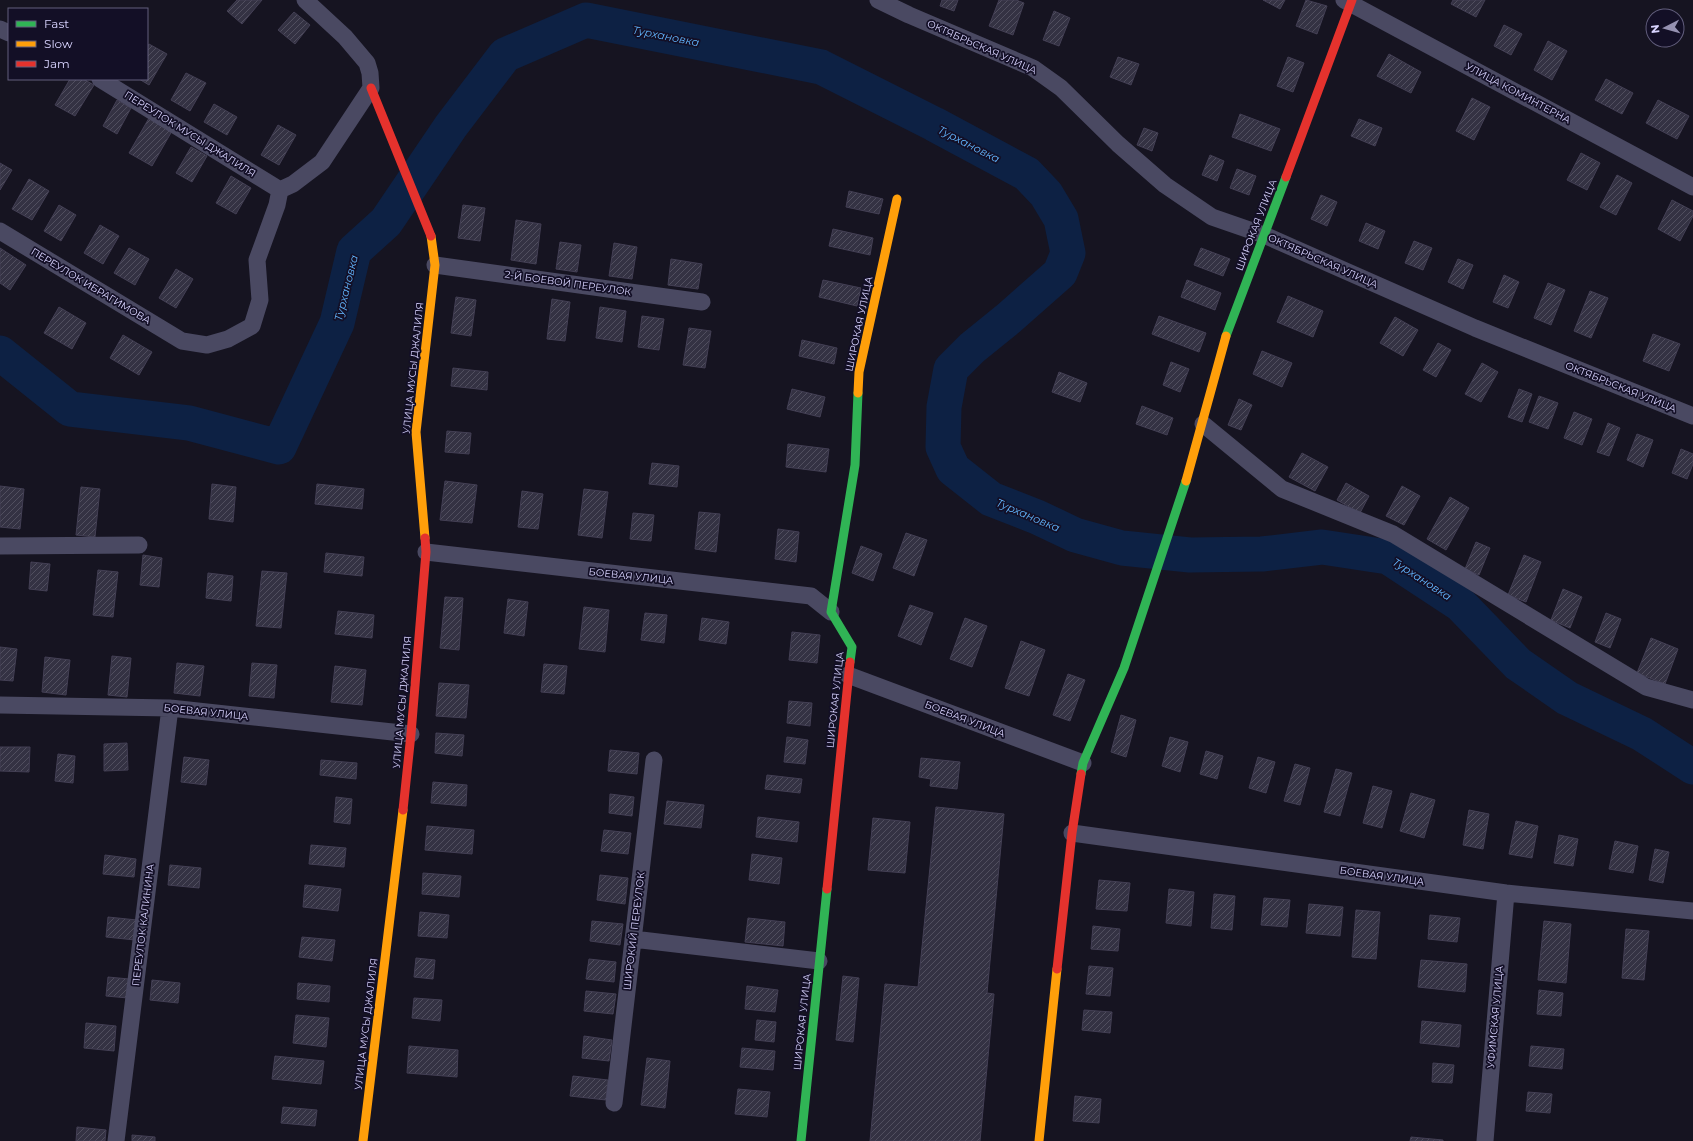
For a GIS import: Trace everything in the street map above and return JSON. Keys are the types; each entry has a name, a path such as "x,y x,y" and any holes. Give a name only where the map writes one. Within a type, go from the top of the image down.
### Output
{"street":[{"path":"280,190 293,184 322,162 371,88 370,73 367,63 345,37 305,0"},
{"name":"ОКТЯБРЬСКАЯ УЛИЦА","path":"878,0 909,15 1033,68 1061,88 1118,144 1165,185 1212,217 1264,235 1475,328 1693,416"},
{"name":"ШИРОКАЯ УЛИЦА","path":"1083,763 1124,668 1153,577 1193,462 1228,330 1349,1"},
{"name":"УЛИЦА КОМИНТЕРНА","path":"1349,1 1693,187"},
{"name":"ПЕРЕУЛОК МУСЫ ДЖАЛИЛЯ","path":"102,80 280,190"},
{"name":"УЛИЦА МУСЫ ДЖАЛИЛЯ","path":"363,1141 391,915 411,734 426,552 416,432 435,265 431,236 371,88"},
{"name":"ПЕРЕУЛОК ИБРАГИМОВА","path":"0,231 182,341 207,345 228,339 252,326 260,300 257,260 277,205 280,190"},
{"name":"ШИРОКАЯ УЛИЦА","path":"801,1141 848,674 852,647 831,612 855,465 859,372 898,199"},
{"name":"2-Й БОЕВОЙ ПЕРЕУЛОК","path":"435,265 702,302"},
{"path":"1203,424 1282,489 1393,534 1646,687 1693,700"},
{"path":"0,546 139,545"},
{"name":"БОЕВАЯ УЛИЦА","path":"426,552 811,596 831,612"},
{"name":"БОЕВАЯ УЛИЦА","path":"848,674 1083,763"},
{"name":"БОЕВАЯ УЛИЦА","path":"0,705 170,708 411,734"},
{"name":"ПЕРЕУЛОК КАЛИНИНА","path":"116,1141 170,708"},
{"name":"ШИРОКИЙ ПЕРЕУЛОК","path":"614,1103 654,760"},
{"path":"1039,1141 1072,833 1083,763"},
{"name":"БОЕВАЯ УЛИЦА","path":"1072,833 1506,893 1693,911"},
{"name":"УФИМСКАЯ УЛИЦА","path":"1485,1141 1506,893"},
{"path":"633,939 819,961"}],"building":[{"path":"237,0 262,0 242,24 227,11"},
{"path":"942,0 958,0 954,11 940,6"},
{"path":"999,0 1016,0 1024,3 1013,35 989,26"},
{"path":"1263,0 1285,0 1280,9"},
{"path":"1306,0 1327,6 1317,34 1296,26"},
{"path":"1453,0 1485,0 1476,17 1451,4"},
{"path":"1054,11 1070,18 1059,46 1043,40"},
{"path":"294,12 310,25 295,44 278,30"},
{"path":"1504,25 1522,34 1511,55 1494,46"},
{"path":"1548,41 1567,51 1552,80 1534,70"},
{"path":"149,44 167,54 149,85 141,80 148,80"},
{"path":"1389,54 1421,72 1411,93 1377,76"},
{"path":"1118,57 1139,64 1131,85 1110,77"},
{"path":"1288,57 1304,63 1293,92 1277,86"},
{"path":"186,73 206,83 190,111 171,100"},
{"path":"1606,79 1633,93 1622,114 1595,100"},
{"path":"69,80 85,80 94,85 75,116 55,105"},
{"path":"1472,98 1490,107 1474,140 1456,131"},
{"path":"117,100 131,108 117,134 103,126"},
{"path":"1658,100 1689,116 1677,139 1646,123"},
{"path":"214,104 237,117 227,135 204,122"},
{"path":"1240,114 1280,129 1271,151 1232,137"},
{"path":"149,118 172,131 152,166 129,153"},
{"path":"1359,119 1382,128 1375,146 1351,136"},
{"path":"278,125 296,135 279,165 261,155"},
{"path":"1144,128 1158,133 1152,151 1137,145"},
{"path":"191,147 207,156 192,182 176,173"},
{"path":"1581,153 1600,163 1587,190 1567,180"},
{"path":"1210,155 1224,161 1217,181 1202,175"},
{"path":"0,163 12,170 0,190"},
{"path":"1237,169 1256,176 1249,195 1230,188"},
{"path":"1617,175 1632,183 1616,215 1600,207"},
{"path":"231,176 251,188 236,214 216,203"},
{"path":"29,179 49,191 32,220 12,209"},
{"path":"849,191 883,199 879,214 846,207"},
{"path":"1321,195 1337,202 1327,226 1311,219"},
{"path":"1672,200 1693,211 1693,216 1680,241 1658,229"},
{"path":"59,205 76,215 61,241 44,231"},
{"path":"463,205 485,208 480,241 458,238"},
{"path":"516,220 541,224 536,264 511,260"},
{"path":"1366,223 1385,231 1378,249 1359,241"},
{"path":"100,225 119,236 103,264 84,253"},
{"path":"833,229 873,238 870,255 829,246"},
{"path":"1414,241 1432,248 1423,270 1405,263"},
{"path":"560,242 581,245 577,272 556,269"},
{"path":"614,243 637,247 632,279 609,276"},
{"path":"0,248 26,265 10,290 0,283"},
{"path":"129,248 149,259 135,285 114,273"},
{"path":"1201,248 1230,259 1223,276 1194,265"},
{"path":"671,259 702,264 698,289 668,285"},
{"path":"1458,259 1473,265 1463,289 1448,282"},
{"path":"176,269 193,279 176,308 159,298"},
{"path":"1504,275 1519,282 1508,308 1493,302"},
{"path":"823,280 861,288 857,306 819,297"},
{"path":"1187,280 1221,293 1215,310 1181,297"},
{"path":"1548,283 1565,290 1551,325 1534,318"},
{"path":"1590,291 1608,298 1591,338 1574,331"},
{"path":"1288,296 1323,311 1313,337 1277,322"},
{"path":"456,297 476,300 471,336 451,333"},
{"path":"552,299 570,302 565,341 547,339"},
{"path":"59,307 86,323 72,349 44,333"},
{"path":"600,307 626,311 622,342 596,338"},
{"path":"642,316 664,319 659,350 638,347"},
{"path":"1159,316 1206,333 1199,352 1152,334"},
{"path":"1395,317 1418,330 1403,356 1380,343"},
{"path":"689,328 711,331 705,368 683,365"},
{"path":"1653,334 1680,344 1669,371 1643,361"},
{"path":"123,335 152,352 139,375 110,358"},
{"path":"802,340 837,348 834,364 799,356"},
{"path":"1438,343 1451,350 1436,377 1423,370"},
{"path":"1262,351 1292,363 1282,387 1253,374"},
{"path":"1171,362 1189,369 1180,392 1163,385"},
{"path":"1482,363 1498,372 1481,402 1465,394"},
{"path":"453,368 488,372 487,390 451,386"},
{"path":"1059,372 1087,383 1080,402 1052,392"},
{"path":"792,389 825,397 820,417 787,409"},
{"path":"1519,389 1532,394 1522,422 1508,417"},
{"path":"1539,396 1558,403 1548,429 1529,422"},
{"path":"1239,399 1252,405 1241,430 1228,425"},
{"path":"1142,406 1173,418 1167,435 1136,424"},
{"path":"1574,412 1592,419 1582,445 1564,438"},
{"path":"1608,423 1620,428 1609,456 1597,452"},
{"path":"447,431 471,433 469,454 445,452"},
{"path":"1637,434 1653,440 1643,467 1627,460"},
{"path":"788,444 829,449 826,472 786,467"},
{"path":"1681,449 1693,454 1693,464 1687,479 1672,473"},
{"path":"1302,453 1328,467 1315,491 1289,477"},
{"path":"652,463 679,466 677,487 649,484"},
{"path":"445,481 477,485 472,523 440,520"},
{"path":"1346,483 1369,496 1360,513 1337,500"},
{"path":"212,484 236,487 233,522 209,519"},
{"path":"317,484 364,489 362,509 315,504"},
{"path":"0,486 24,489 20,529 0,527"},
{"path":"1402,486 1420,496 1404,525 1386,516"},
{"path":"81,487 100,489 95,537 76,535"},
{"path":"584,489 608,492 602,538 578,535"},
{"path":"522,491 543,494 538,529 518,527"},
{"path":"1450,497 1469,508 1446,550 1427,539"},
{"path":"699,512 720,514 716,552 695,549"},
{"path":"633,513 654,515 651,541 630,539"},
{"path":"778,529 799,532 796,562 775,559"},
{"path":"906,533 927,540 914,576 893,568"},
{"path":"1476,542 1490,548 1479,575 1465,569"},
{"path":"861,546 882,554 873,581 852,573"},
{"path":"326,553 364,557 362,576 324,572"},
{"path":"143,555 162,558 159,587 140,585"},
{"path":"1524,555 1541,562 1526,602 1508,595"},
{"path":"31,562 50,564 47,591 29,589"},
{"path":"98,570 118,572 113,617 93,615"},
{"path":"262,571 287,573 281,628 256,626"},
{"path":"208,573 233,576 231,601 206,598"},
{"path":"1563,589 1582,597 1570,628 1551,620"},
{"path":"445,597 463,598 459,650 440,648"},
{"path":"508,599 528,602 524,636 504,633"},
{"path":"910,605 933,613 921,645 898,636"},
{"path":"584,607 609,610 605,652 579,649"},
{"path":"338,611 374,615 372,638 335,634"},
{"path":"645,613 667,615 664,643 641,640"},
{"path":"1606,613 1621,619 1610,648 1595,642"},
{"path":"702,618 729,622 726,644 699,640"},
{"path":"965,618 987,626 972,667 950,659"},
{"path":"792,632 820,635 817,663 789,660"},
{"path":"1651,638 1678,649 1665,684 1637,673"},
{"path":"1021,641 1045,650 1029,696 1005,688"},
{"path":"0,647 17,649 13,681 0,680"},
{"path":"112,656 131,658 127,697 108,695"},
{"path":"45,657 70,660 66,695 42,692"},
{"path":"177,663 204,666 200,696 174,693"},
{"path":"252,663 277,665 274,698 249,696"},
{"path":"544,664 567,666 564,694 541,692"},
{"path":"335,666 366,670 362,705 331,702"},
{"path":"1068,674 1085,680 1070,721 1053,715"},
{"path":"439,683 469,685 466,718 436,716"},
{"path":"789,701 812,703 810,726 787,723"},
{"path":"1121,715 1136,720 1126,757 1111,752"},
{"path":"436,733 464,735 462,756 435,753"},
{"path":"787,737 808,740 805,764 784,762"},
{"path":"1170,737 1188,742 1180,772 1162,766"},
{"path":"127,743 128,770 104,771 104,744"},
{"path":"0,747 30,747 29,772 0,771"},
{"path":"610,750 639,753 637,774 608,771"},
{"path":"1206,751 1223,756 1217,779 1200,774"},
{"path":"58,754 75,756 73,783 55,781"},
{"path":"184,757 209,760 206,785 181,782"},
{"path":"1258,757 1275,762 1266,793 1249,788"},
{"path":"921,758 960,762 957,789 930,786 931,779 919,777"},
{"path":"321,760 357,763 356,779 320,775"},
{"path":"1295,764 1310,768 1300,805 1284,801"},
{"path":"1336,769 1352,773 1340,816 1324,812"},
{"path":"767,775 802,779 800,793 765,789"},
{"path":"433,782 467,785 466,806 431,803"},
{"path":"1373,786 1392,791 1382,828 1363,823"},
{"path":"1411,793 1435,800 1424,838 1400,831"},
{"path":"610,794 634,797 632,816 609,813"},
{"path":"336,797 352,799 350,824 334,822"},
{"path":"667,801 704,805 701,828 664,824"},
{"path":"936,807 1004,814 987,993 994,994 980,1141 870,1141 885,984 918,987"},
{"path":"1469,810 1489,814 1483,849 1463,845"},
{"path":"758,817 799,822 797,842 756,837"},
{"path":"873,818 910,822 905,873 868,870"},
{"path":"1516,821 1538,826 1532,858 1509,854"},
{"path":"427,826 474,830 472,854 425,850"},
{"path":"604,830 631,833 628,854 601,851"},
{"path":"1559,835 1578,839 1573,866 1554,863"},
{"path":"1615,841 1638,846 1633,873 1609,869"},
{"path":"311,845 346,848 344,867 309,864"},
{"path":"1655,849 1669,852 1663,883 1649,880"},
{"path":"752,854 782,858 779,884 749,880"},
{"path":"105,855 136,859 134,877 103,874"},
{"path":"170,865 201,868 199,888 168,885"},
{"path":"423,873 461,876 459,897 422,894"},
{"path":"600,875 628,878 625,904 597,900"},
{"path":"1099,880 1130,883 1127,911 1096,909"},
{"path":"305,885 341,889 338,911 303,907"},
{"path":"1169,889 1194,892 1191,926 1166,923"},
{"path":"1214,894 1235,896 1232,930 1211,928"},
{"path":"1264,898 1290,900 1287,927 1261,925"},
{"path":"1309,904 1343,907 1340,936 1306,933"},
{"path":"1356,910 1380,912 1376,959 1352,957"},
{"path":"420,912 449,915 447,938 418,936"},
{"path":"1430,915 1460,918 1457,942 1428,939"},
{"path":"108,917 137,920 135,940 106,937"},
{"path":"748,918 785,922 783,946 745,942"},
{"path":"592,921 623,924 620,945 590,941"},
{"path":"1544,921 1571,924 1566,983 1538,980"},
{"path":"1093,926 1120,929 1118,951 1091,949"},
{"path":"1626,929 1649,931 1644,980 1622,978"},
{"path":"302,937 335,940 332,961 299,957"},
{"path":"416,958 435,960 433,979 414,977"},
{"path":"589,959 616,962 614,982 586,979"},
{"path":"1421,960 1467,964 1465,992 1418,987"},
{"path":"1089,966 1113,968 1110,996 1086,994"},
{"path":"843,976 859,978 853,1042 836,1040"},
{"path":"108,977 129,979 128,998 106,996"},
{"path":"152,980 180,983 178,1003 150,1000"},
{"path":"298,983 330,986 329,1002 297,999"},
{"path":"747,986 778,990 775,1012 745,1009"},
{"path":"1539,990 1563,993 1561,1016 1537,1014"},
{"path":"586,991 616,994 613,1014 584,1011"},
{"path":"414,998 442,1000 440,1021 412,1018"},
{"path":"1084,1010 1112,1012 1110,1033 1082,1030"},
{"path":"296,1015 329,1018 326,1047 293,1043"},
{"path":"757,1020 776,1022 774,1042 755,1040"},
{"path":"1422,1021 1461,1025 1459,1047 1420,1043"},
{"path":"86,1023 116,1026 114,1051 84,1048"},
{"path":"584,1036 612,1040 609,1061 582,1058"},
{"path":"409,1046 458,1050 457,1077 407,1073"},
{"path":"1531,1046 1564,1049 1562,1069 1529,1066"},
{"path":"742,1048 775,1051 773,1070 740,1067"},
{"path":"275,1056 324,1061 321,1084 272,1079"},
{"path":"647,1058 670,1061 665,1108 641,1105"},
{"path":"1433,1063 1454,1065 1452,1083 1432,1082"},
{"path":"573,1076 608,1080 606,1100 570,1096"},
{"path":"738,1089 770,1092 767,1117 735,1114"},
{"path":"1528,1092 1552,1094 1550,1113 1526,1111"},
{"path":"1075,1096 1101,1099 1099,1123 1073,1121"},
{"path":"283,1107 317,1110 315,1126 281,1123"},
{"path":"77,1127 106,1130 105,1141 76,1141"},
{"path":"132,1135 155,1137 155,1141 132,1141"},
{"path":"1411,1137 1443,1140 1443,1141 1410,1141"}],"waterway":[{"name":"Турхановка","path":"0,353 70,409 189,423 279,447 337,323 354,251 386,222 451,126 505,55 586,20 821,67 934,124 1027,174 1046,194 1061,219 1068,253 1060,273 972,348 951,369 944,407 943,447 953,469 991,499 1037,517 1075,535 1122,548 1190,555 1262,554 1322,547 1388,557 1461,605 1518,664 1567,698 1642,734 1693,767"}],"traffic: fast":[{"path":"1226,336 1286,177"},
{"path":"850,662 852,647 831,612 855,465 858,393"},
{"path":"1081,774 1083,763 1124,668 1186,481"},
{"path":"801,1141 827,889"}],"traffic: slow":[{"path":"858,393 859,372 897,199"},
{"path":"425,538 416,432 435,265 431,236"},
{"path":"1186,481 1226,336"},
{"path":"363,1141 403,810"},
{"path":"1039,1141 1057,969"}],"traffic: jam":[{"path":"1286,177 1352,0"},
{"path":"371,88 431,236"},
{"path":"403,810 411,734 426,552 425,538"},
{"path":"827,889 850,662"},
{"path":"1057,969 1072,833 1081,774"}]}
